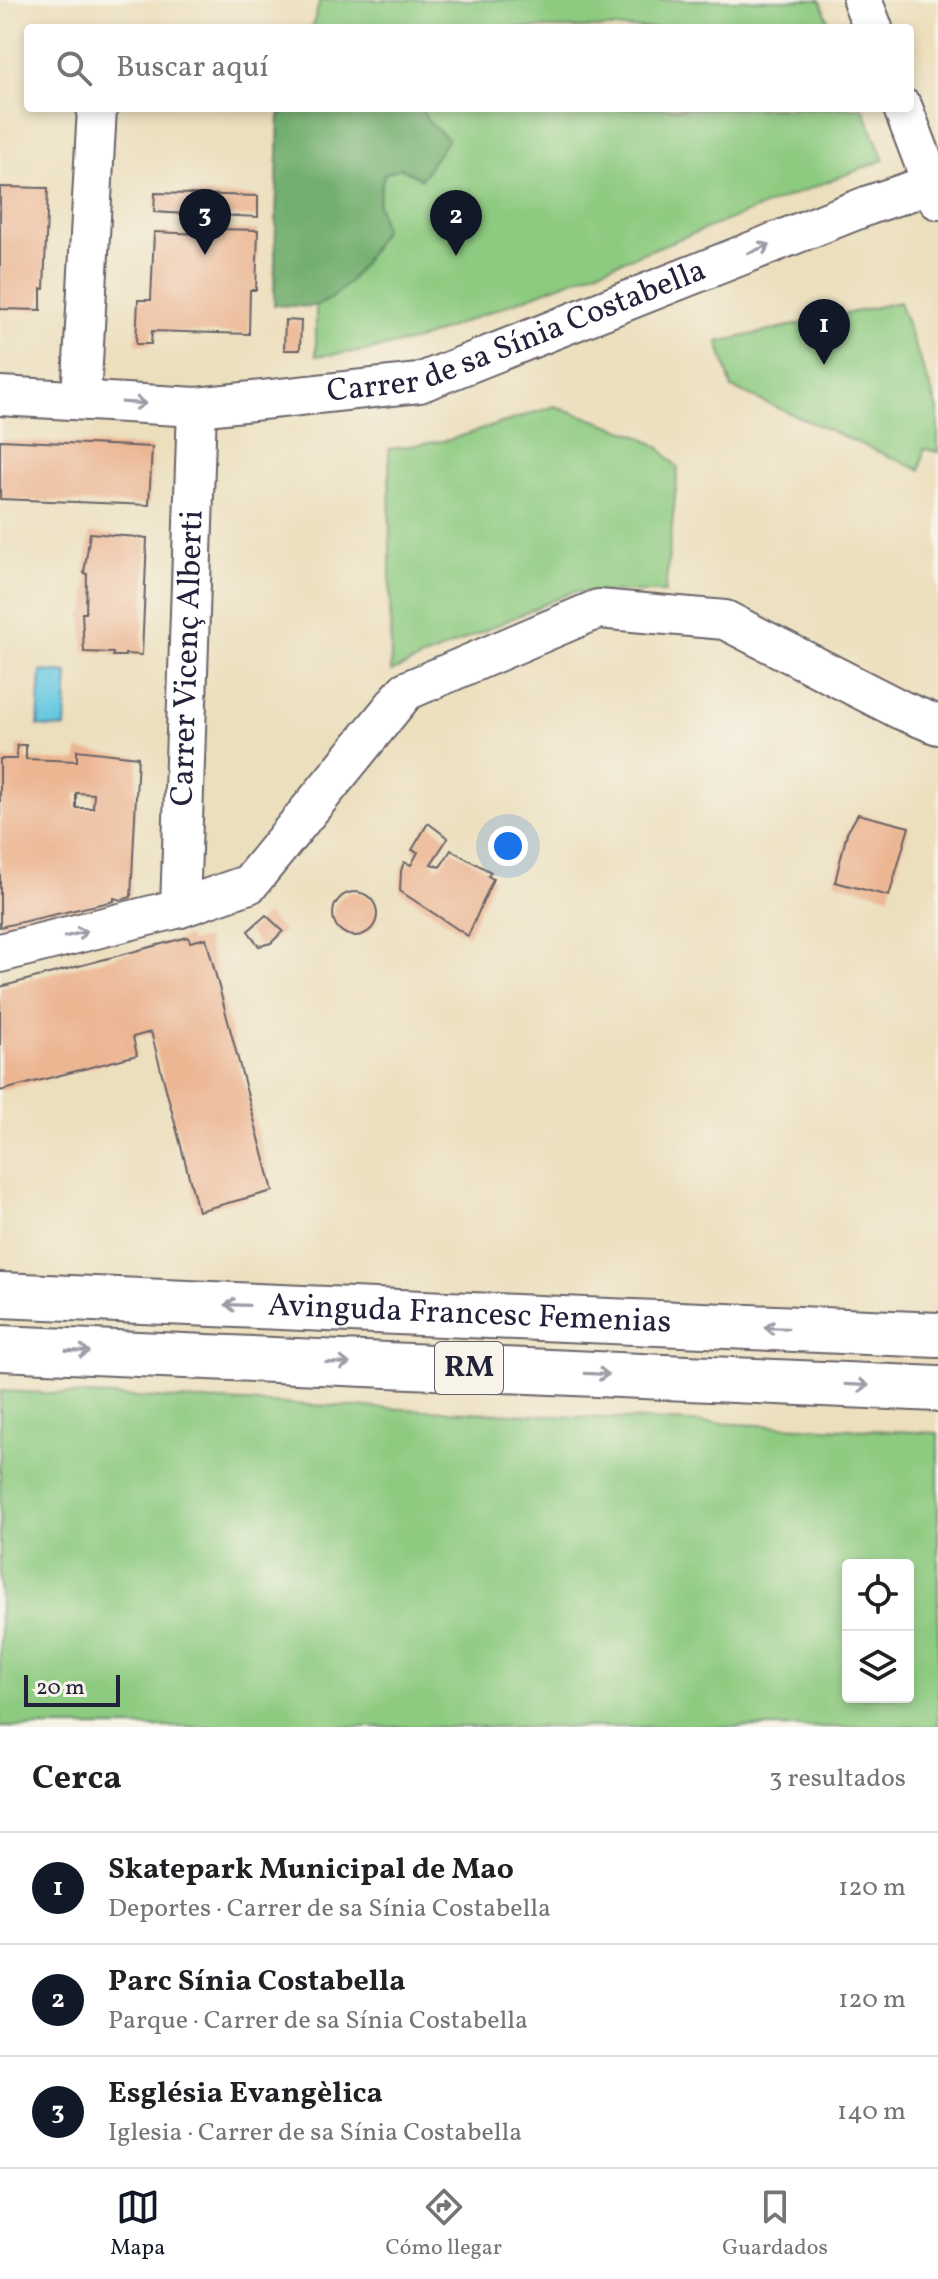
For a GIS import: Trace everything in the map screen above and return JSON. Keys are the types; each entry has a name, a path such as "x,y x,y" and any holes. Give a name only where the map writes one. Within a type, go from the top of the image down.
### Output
{"main road":[{"name":"Avinguda Francesc Femenias","path":"0,1295 938,1335"},
{"name":"Avinguda Francesc Femenias","path":"0,1348 938,1389"}],"street":[{"path":"862,0 871,24"},
{"path":"81,399 97,112"},
{"path":"905,112 936,189"},
{"name":"Carrer de sa Sínia Costabella","path":"0,396 197,407 419,383 869,205 936,189"},
{"name":"Carrer Vicenç Alberti","path":"180,908 197,407"},
{"path":"0,953 180,908 249,884 406,691 598,609 661,603 725,620 901,710 938,725"}],"green space":[{"path":"320,0 820,0 829,24 313,24"},
{"path":"280,112 865,112 884,160 417,340 365,351 316,356 316,306 274,305"},
{"path":"288,112 423,112 448,139 421,179 401,168 384,174 378,204 384,229 345,286 323,303 312,306 274,305 279,116"},
{"path":"899,302 938,409 938,452 924,449 920,470 732,388 718,342"},
{"path":"555,406 637,435 659,447 678,468 665,592 572,592 391,672 389,449 449,440"},
{"path":"0,1391 938,1433 938,1727 0,1727"}],"water":[{"path":"41,671 68,673 65,728 38,726"}],"building":[{"path":"0,187 48,188 41,310 0,309"},
{"path":"155,193 258,196 258,217 217,215 216,229 258,230 256,290 250,290 249,334 152,331 151,344 136,344 138,300 151,300 154,232 202,234 202,215 154,212"},
{"path":"285,320 301,321 300,350 284,350"},
{"path":"0,440 152,447 149,505 0,499"},
{"path":"90,533 147,538 142,655 113,656 113,653 84,652 82,613 86,613 87,574 84,573"},
{"path":"17,745 26,745 26,759 77,761 77,750 138,757 131,897 121,900 114,898 114,901 0,927 0,759 17,759","holes":["76,793 94,794 93,808 76,808"]},
{"path":"858,814 909,827 889,896 835,882 847,833"},
{"path":"428,823 448,838 431,864 440,867 451,850 491,872 488,876 493,879 468,936 400,891 404,862 411,865 418,852 412,850"},
{"path":"355,892 370,899 377,914 370,929 355,936 340,929 333,914 340,899"},
{"path":"266,915 283,931 271,943 259,946 248,931"},
{"path":"188,937 190,942 206,938 273,1191 198,1211 151,1032 133,1037 137,1055 0,1091 0,987"}],"place":[{"name":"Església Evangèlica","path":"205,255"},
{"name":"Parc Sínia Costabella","path":"456,256"},
{"name":"Skatepark Municipal de Mao","path":"824,365"}]}
